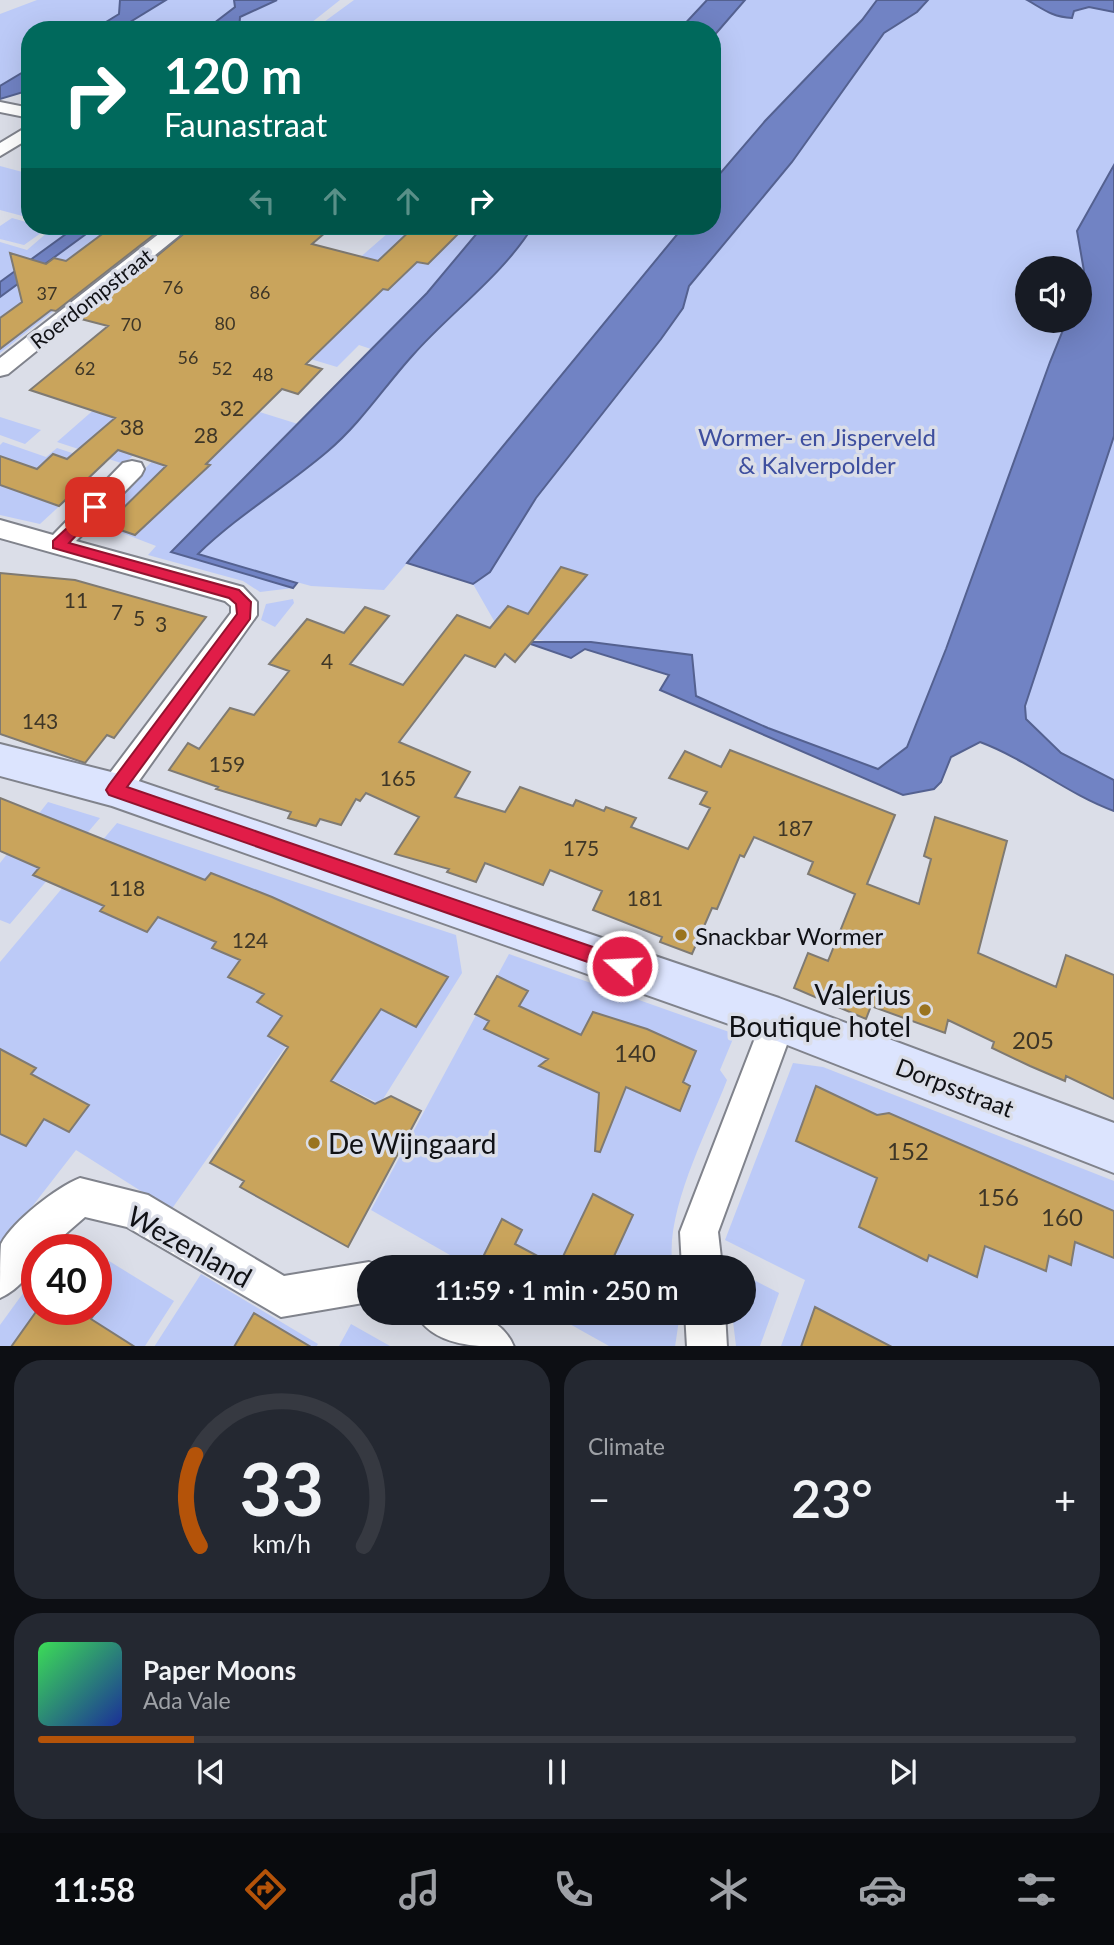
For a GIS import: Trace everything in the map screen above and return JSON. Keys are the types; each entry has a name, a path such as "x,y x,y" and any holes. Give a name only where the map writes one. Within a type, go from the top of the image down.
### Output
{"street":[{"path":"0,107 21,111"},
{"path":"0,151 21,136"},
{"name":"Roerdompstraat","path":"0,369 170,235"},
{"path":"58,545 132,469"},
{"path":"0,529 234,594 244,602 244,615 115,790"},
{"name":"Dorpsstraat","path":"0,760 115,790 779,1020 1114,1148"},
{"path":"701,1255 699,1232 779,1020"},
{"name":"Wezenland","path":"0,1278 29,1239 80,1197 134,1209 281,1297 357,1284"},
{"path":"458,1325 494,1346"},
{"path":"706,1325 707,1346"}],"green space":[{"path":"37,0 120,0 119,14 108,21 21,21 21,73 0,86 0,14"},
{"path":"166,0 234,0 235,7 217,21 132,21"},
{"path":"277,0 340,0 313,21 240,21 240,17"},
{"path":"354,0 707,0 687,21 325,21"},
{"name":"Wormer- en Jisperveld & Kalverpolder","path":"745,0 1114,0 1114,807 1079,794 981,742 878,769 768,728 696,696 687,663 591,642 545,641 501,633 473,584 411,563 407,563 384,590 311,586 198,555 229,525 331,449 357,423 413,354 525,235 721,235 721,28"},
{"path":"0,166 21,172 21,216 0,210"},
{"path":"12,218 21,220 21,235 38,235 24,245 0,239 0,226"},
{"path":"44,235 65,235 0,282 0,242 27,250"},
{"path":"85,235 151,235 0,353 0,297"},
{"path":"386,235 475,235 427,293 371,349 359,345 337,367 261,344"},
{"path":"129,379 194,399 124,464 57,442"},
{"path":"208,396 298,424 171,551 293,588 260,592 243,581 148,555 156,546 91,521 164,450"},
{"path":"0,417 41,430 25,444 0,435"},
{"path":"3,442 46,457 57,448 105,464 40,524 0,515 0,445"},
{"path":"293,599 294,603 275,627 261,620 266,604"},
{"path":"48,802 100,818 10,924 0,920 0,863"},
{"path":"117,823 456,935 462,973 380,1104 318,1073 289,1042 171,1210 76,1150 0,1248 0,962"},
{"path":"509,954 735,1034 720,1070 727,1080 681,1198 675,1222 672,1255 450,1255 371,1210"},
{"path":"793,1063 823,1067 1114,1181 1114,1346 781,1346 805,1280 725,1240"},
{"path":"112,1263 174,1301 145,1346 0,1346 0,1325 21,1296 21,1325 112,1325"},
{"path":"201,1274 318,1344 317,1346 155,1346"},
{"path":"756,1281 779,1293 760,1346 736,1346 733,1325 756,1325"},
{"path":"351,1324 390,1346 339,1346"},
{"path":"571,1325 678,1325 675,1346 609,1346"}],"shaded area":[{"path":"120,0 166,0 132,21 108,21 119,14"},
{"path":"234,0 277,0 240,17 240,21 217,21 235,7"},
{"path":"707,0 745,0 721,28 721,21 687,21"},
{"path":"877,0 928,0 917,12 884,33 792,162 689,286 683,308 536,498 490,572 473,584 407,563 677,235 721,235 721,172 765,121 862,20"},
{"path":"1027,0 1114,0 1114,12 1089,7 1074,11 1072,18 1048,12"},
{"path":"21,73 21,93 0,99 0,86"},
{"path":"1114,165 1114,436 1025,706 1026,719 1061,753 1114,780 1114,811 1080,796 1015,758 980,742 951,757 941,782 934,789 903,795 660,690 669,675 585,649 571,658 525,642 591,642 692,655 696,696 768,728 878,769 907,747 946,649 1062,333 1092,333 1092,256 1081,256 1077,231"},
{"path":"65,235 85,235 0,297 0,282"},
{"path":"475,235 527,235 492,277 413,355 340,440 198,554 297,583 293,588 171,552 427,293"}],"building":[{"path":"101,235 153,235 56,311 51,310 0,349 0,318 22,302 10,253 46,264 54,258 66,261"},
{"path":"182,235 322,235 312,244 378,261 405,235 457,235 428,264 417,262 388,290 383,289 306,364 322,369 298,394 282,389 206,464 210,465 135,535 106,525 166,466 118,450 59,506 0,485 0,456 37,469 53,454 67,459 115,418 30,390 108,326 81,319"},
{"path":"561,567 587,575 515,662 505,654 495,667 465,655 399,742 470,772 455,797 505,812 520,787 573,806 576,800 604,811 606,807 636,818 631,827 688,849 710,808 700,804 707,792 669,778 685,751 721,767 730,750 895,815 867,884 919,904 931,859 924,856 935,817 1007,841 978,953 1056,987 1066,955 1114,975 1114,1099 1066,1076 1065,1081 992,1048 994,1042 948,1020 945,1033 871,1006 866,1019 794,988 808,953 828,961 855,894 808,874 813,862 754,837 744,857 740,855 717,909 712,908 692,954 660,942 662,937 593,910 602,891 550,870 543,885 485,863 476,882 447,872 449,869 395,854 419,817 366,793 360,801 356,799 341,825 320,819 316,826 288,818 291,812 216,789 218,787 169,770 188,743 199,749 230,708 254,715 289,671 269,664 307,619 344,633 365,607 389,616 350,664 403,685 457,615 490,628 508,606 528,614"},
{"path":"0,573 75,580 206,617 114,738 107,735 85,763 0,734"},
{"path":"0,798 205,880 211,873 272,897 448,977 416,1027 381,1009 331,1081 375,1104 391,1096 421,1111 348,1247 240,1187 244,1181 210,1163 288,1047 268,1036 282,1016 257,1002 264,994 228,977 240,960 212,948 216,942 158,917 147,932 100,911 104,906 33,875 39,868 0,851"},
{"path":"497,976 528,991 519,1006 581,1035 593,1012 647,1029 696,1051 683,1082 690,1086 680,1111 626,1087 600,1152 595,1151 599,1093 539,1066 548,1059 484,1029 489,1021 475,1014"},
{"path":"0,1049 36,1068 31,1074 89,1105 69,1132 44,1119 26,1146 0,1134"},
{"path":"816,1086 877,1115 889,1113 1114,1211 1114,1258 1075,1242 1071,1265 1049,1256 1046,1271 985,1246 977,1277 929,1255 927,1261 859,1227 877,1178 796,1141"},
{"path":"593,1194 633,1215 615,1255 564,1255"},
{"path":"502,1219 522,1230 515,1244 536,1255 484,1255"},
{"path":"815,1307 890,1346 801,1346"},
{"path":"254,1313 309,1346 235,1346"},
{"path":"27,1325 100,1325 133,1346 12,1346"}],"place":[{"name":"Snackbar Wormer","path":"681,935"},
{"name":"Valerius Boutique hotel","path":"925,1010"},
{"name":"De Wijngaard","path":"314,1143"}],"route":[{"path":"95,507 58,545 234,594 244,602 244,615 115,790 622,966"}]}
